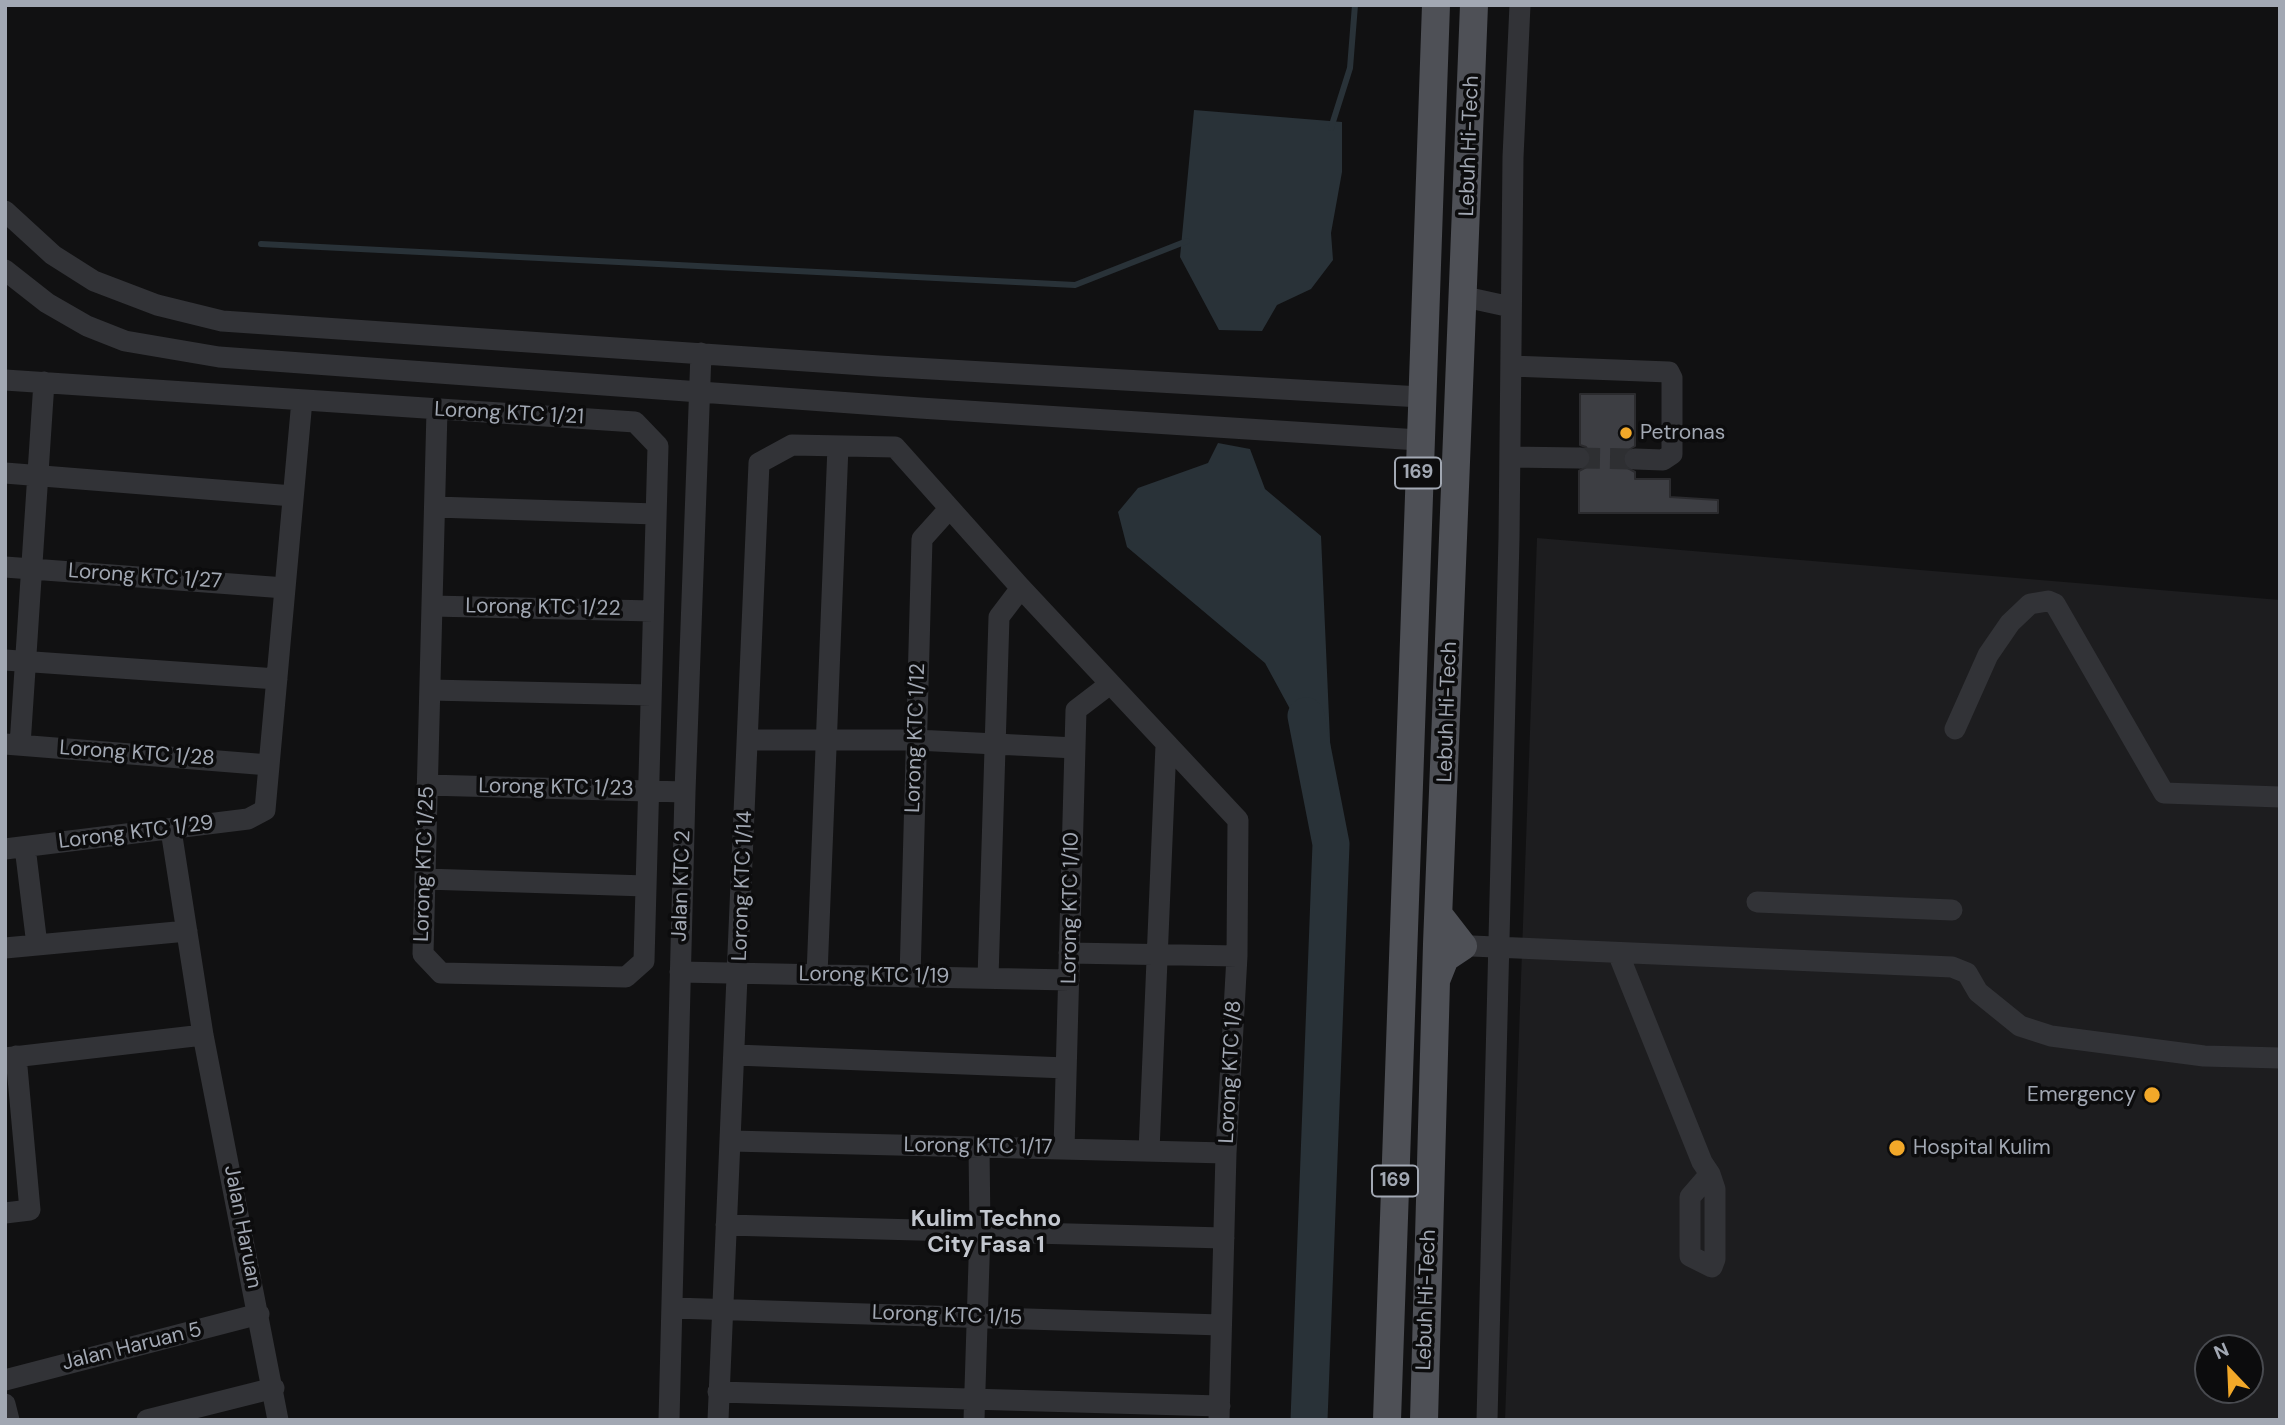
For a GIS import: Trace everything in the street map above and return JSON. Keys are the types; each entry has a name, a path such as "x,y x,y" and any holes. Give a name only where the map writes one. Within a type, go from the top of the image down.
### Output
{"main road":[{"name":"Lebuh Hi-Tech","path":"1387,1420 1436,5"},
{"name":"Lebuh Hi-Tech","path":"1424,1420 1437,978 1450,945 1439,915 1465,297 1474,5"},
{"path":"1403,941 1450,945"}],"street":[{"path":"1487,1420 1510,457 1513,157 1520,5"},
{"path":"5,211 53,255 94,281 157,305 222,321 1421,397"},
{"path":"5,270 47,303 87,326 125,341 232,358 1419,439"},
{"path":"1465,297 1511,307"},
{"name":"Jalan KTC 2","path":"669,1420 685,792 701,353"},
{"path":"1511,366 1662,369 1669,372 1672,378 1672,454 1663,460 1635,459"},
{"name":"Lorong KTC 1/21","path":"5,380 635,422 658,446 648,790"},
{"path":"13,744 15,661 32,569 44,382"},
{"path":"269,765 302,400"},
{"name":"Lorong KTC 1/25","path":"437,410 423,954 441,974 626,977 644,961 648,790"},
{"name":"Lorong KTC 1/14","path":"718,1420 736,1055 759,463 792,445 838,446"},
{"path":"817,975 838,446 895,447 1166,745 1149,1151"},
{"path":"1510,457 1580,458"},
{"path":"5,473 293,496"},
{"path":"435,507 656,514"},
{"name":"Lorong KTC 1/12","path":"910,977 922,540 949,509"},
{"name":"Lorong KTC 1/27","path":"5,567 285,588"},
{"path":"988,978 999,617 1021,588"},
{"path":"1955,729 1988,655 2010,623 2030,604 2048,601 2055,604 2165,793 2280,797"},
{"name":"Lorong KTC 1/22","path":"432,606 653,611"},
{"path":"15,661 277,679"},
{"name":"Lorong KTC 1/10","path":"1064,1149 1076,710 1110,684"},
{"path":"430,690 651,695"},
{"path":"749,740 826,743 916,740 1075,748"},
{"name":"Lorong KTC 1/28","path":"13,744 269,765"},
{"name":"Lorong KTC 1/8","path":"1166,745 1238,820 1237,956 1226,1153 1220,1413"},
{"name":"Lorong KTC 1/29","path":"15,848 248,819 265,810 269,765"},
{"name":"Lorong KTC 1/23","path":"427,785 685,792"},
{"name":"Jalan Haruan","path":"171,830 203,1035 260,1314 278,1420"},
{"path":"15,848 37,945"},
{"path":"425,879 646,886"},
{"path":"1757,902 1952,910"},
{"path":"5,948 187,931"},
{"path":"1450,945 1952,967 1967,973 1978,992 2011,1020 2051,1036 2204,1056 2280,1058"},
{"path":"1069,953 1157,952 1237,956"},
{"path":"1618,953 1702,1162 1710,1174"},
{"name":"Lorong KTC 1/19","path":"680,972 1069,980"},
{"path":"5,1213 30,1210 15,1133 10,1057 203,1035"},
{"path":"736,1055 1066,1068"},
{"name":"Lorong KTC 1/17","path":"731,1140 1226,1153"},
{"path":"974,1410 980,1230 979,1147"},
{"path":"726,1225 1224,1238"},
{"name":"Lorong KTC 1/15","path":"673,1308 1221,1325"},
{"name":"Jalan Haruan 5","path":"5,1380 260,1314"},
{"path":"147,1420 274,1388"},
{"path":"718,1392 974,1410 1220,1413"},
{"path":"5,1404 9,1420"}],"shaded area":[{"path":"1194,110 1342,122 1342,172 1331,233 1333,260 1311,289 1277,305 1262,331 1219,330 1180,257"},
{"path":"1218,443 1250,449 1265,489 1321,536 1331,763 1306,764 1296,720 1265,663 1127,547 1118,512 1138,488 1208,463"},
{"name":"Hospital Kulim","path":"1537,538 2280,600 2280,1420 1505,1420"}],"building":[{"path":"1580,394 1635,394 1635,446 1624,453 1624,466 1635,472 1635,479 1670,479 1670,497 1718,500 1718,513 1579,513 1579,471 1590,465 1592,458 1586,447 1580,445"}],"waterway":[{"path":"1331,128 1350,68 1355,5"},
{"path":"261,244 1075,285 1187,241"},
{"path":"1306,716 1331,844 1309,1420"}],"tunnel":[{"path":"1579,458 1635,459"}],"place":[{"name":"Petronas","path":"1626,433"},
{"name":"Emergency","path":"2152,1095"},
{"name":"Hospital Kulim","path":"1897,1148"}],"district":[{"name":"Kulim Techno City Fasa 1","path":"986,1233"}]}
